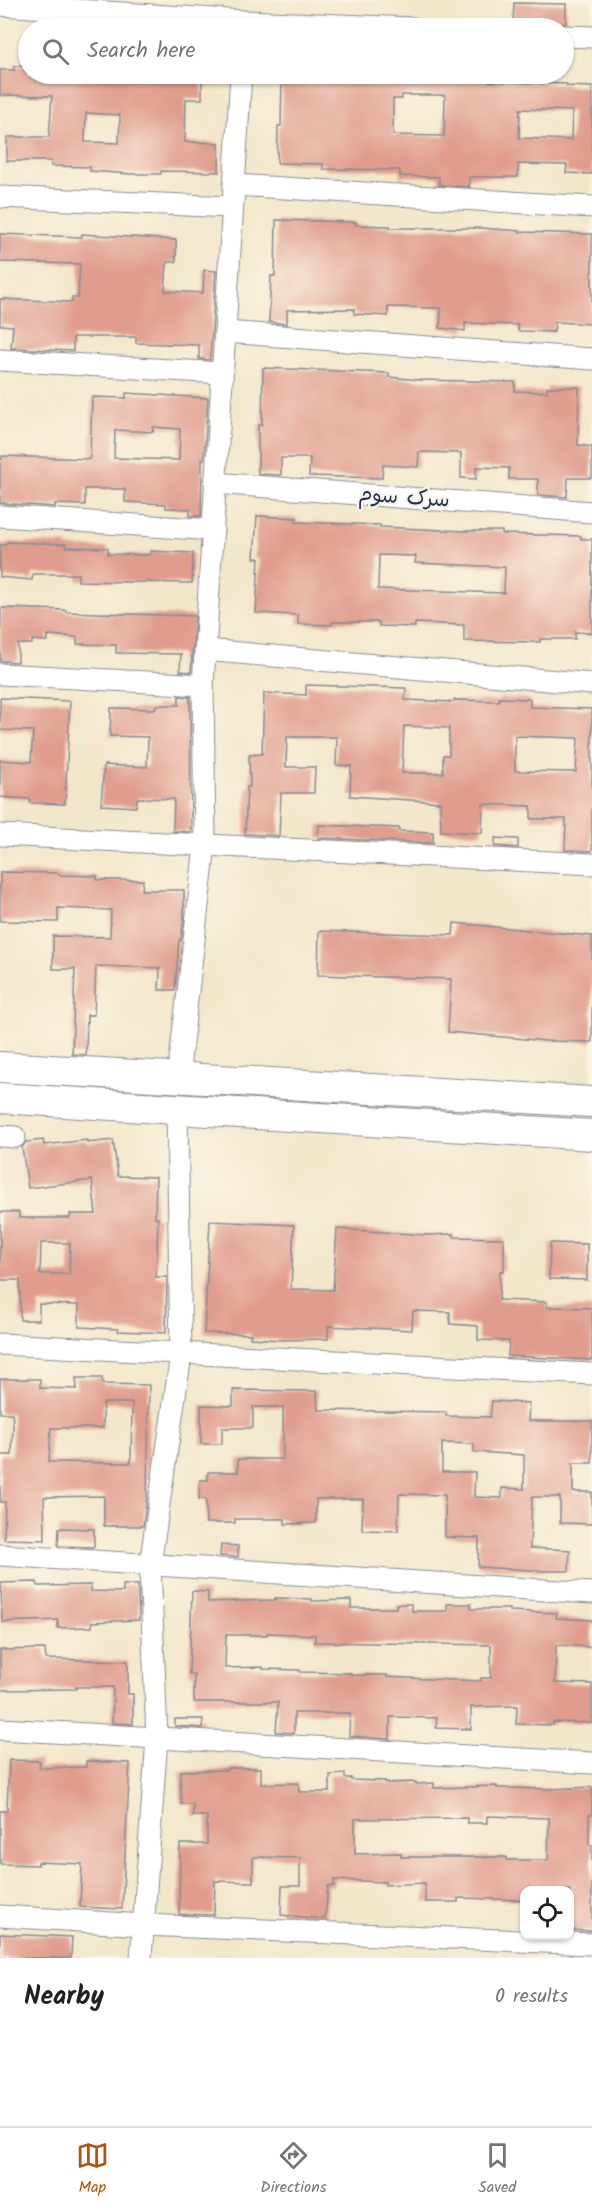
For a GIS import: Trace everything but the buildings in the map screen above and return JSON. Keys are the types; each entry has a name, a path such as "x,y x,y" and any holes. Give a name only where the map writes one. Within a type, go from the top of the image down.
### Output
{"main road":[{"path":"592,1102 11,1068 15,1088 11,1099 592,1135"}],"street":[{"path":"0,5 272,18"},
{"path":"574,36 592,37"},
{"path":"178,1077 205,846 203,686 240,84"},
{"path":"234,184 592,207"},
{"path":"0,197 232,207"},
{"path":"225,332 592,358"},
{"path":"0,360 222,373"},
{"name":"سرک سوم","path":"216,483 592,512"},
{"path":"0,516 213,530"},
{"path":"205,650 592,684"},
{"path":"0,674 203,686"},
{"path":"0,836 592,864"},
{"path":"141,1958 157,1738 150,1565 181,1355 177,1110"},
{"path":"0,1344 181,1355 592,1374"},
{"path":"0,1555 592,1593"},
{"path":"0,1730 592,1763"},
{"path":"0,1916 144,1925 592,1944"}]}
